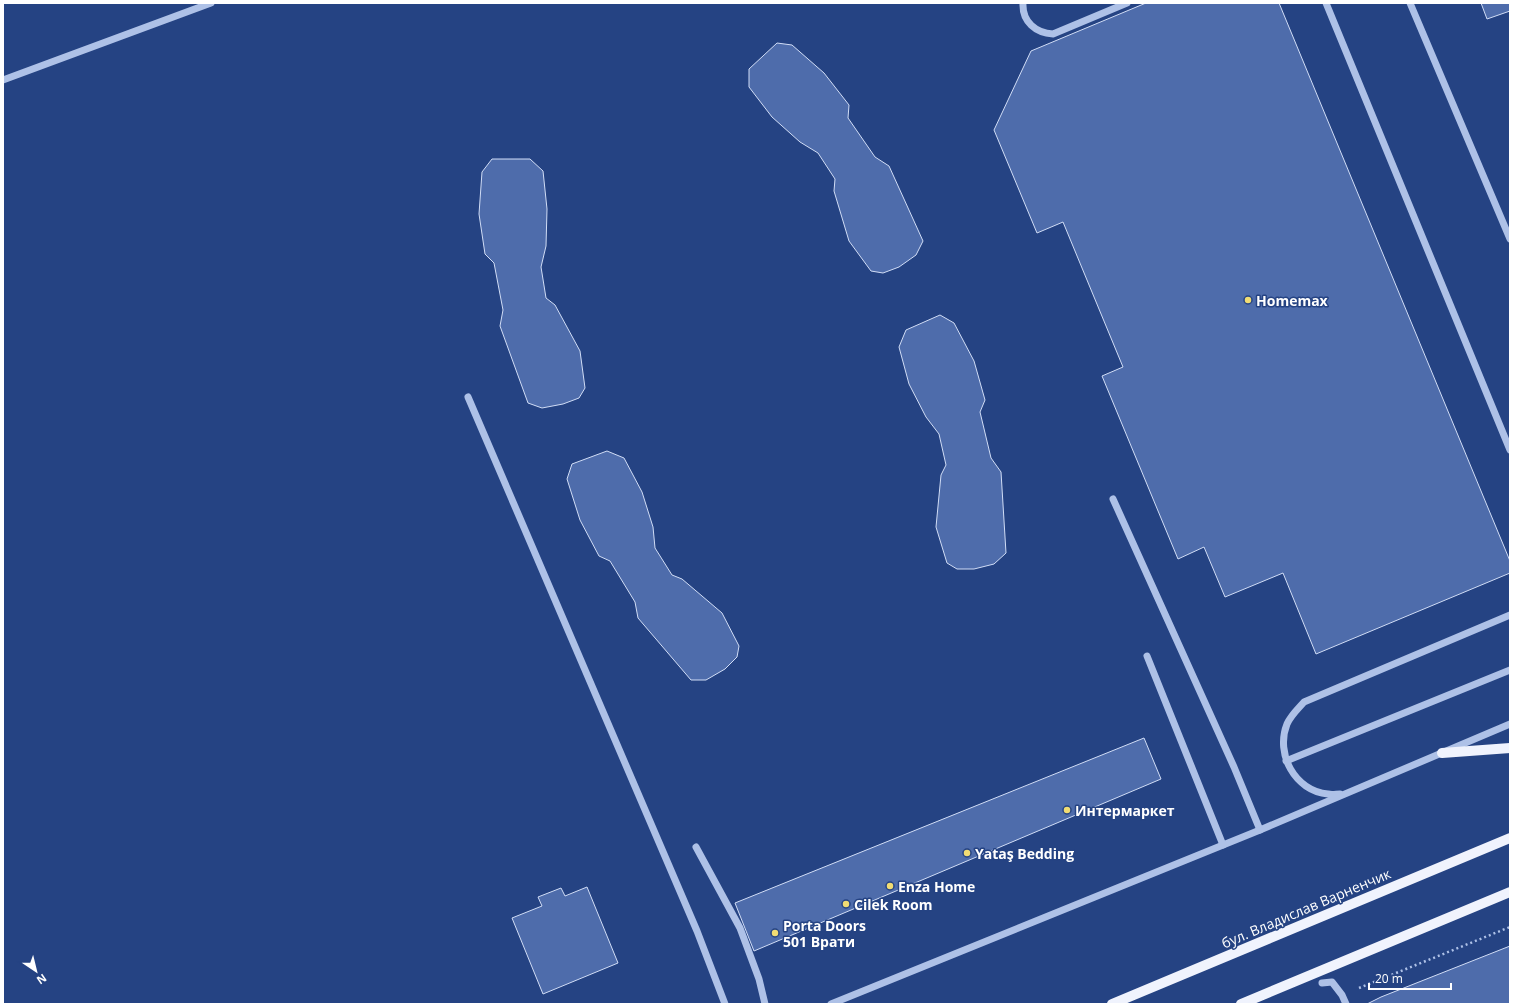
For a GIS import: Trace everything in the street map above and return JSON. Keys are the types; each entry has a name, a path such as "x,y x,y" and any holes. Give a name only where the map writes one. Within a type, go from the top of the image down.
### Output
{"main road":[{"path":"1442,753 1510,748"},
{"name":"бул. Владислав Варненчик","path":"1112,1004 1510,838"},
{"path":"1242,1004 1510,892"}],"street":[{"path":"3,80 211,3"},
{"path":"1023,3 1024,15 1034,29 1047,34 1053,34 1127,3"},
{"path":"1326,3 1510,450"},
{"path":"1410,3 1510,239"},
{"path":"468,397 694,924 725,1004"},
{"path":"1113,499 1234,767 1260,830"},
{"path":"1345,793 1328,794 1302,784 1286,761 1284,735 1292,715 1304,702 1510,615"},
{"path":"1147,656 1223,845"},
{"path":"1286,761 1510,670"},
{"path":"831,1004 1260,830 1510,724"},
{"path":"696,847 740,928 759,979 765,1004"},
{"path":"1322,984 1332,982 1342,995 1346,1004"}],"path":[{"path":"1342,995 1510,927"}],"building":[{"name":"Homemax","path":"1146,3 1279,3 1510,561 1510,573 1316,654 1283,573 1225,597 1204,547 1178,559 1102,376 1123,367 1063,222 1037,233 994,130 1031,51"},
{"path":"1481,3 1510,3 1510,11 1487,19"},
{"path":"777,43 792,45 824,73 849,105 848,118 875,157 889,166 923,241 916,255 899,267 883,273 871,271 849,241 834,191 835,179 818,153 800,142 772,117 749,87 749,69"},
{"path":"492,159 530,159 543,171 547,209 546,246 541,267 546,298 555,305 580,351 585,388 579,398 563,404 542,408 528,403 500,326 503,310 494,263 485,254 479,214 482,172"},
{"path":"940,315 954,323 974,361 985,400 980,412 991,458 1001,472 1006,553 994,564 974,569 957,569 947,563 936,527 941,475 946,465 939,434 926,417 909,384 899,347 906,330"},
{"path":"607,451 624,458 642,492 653,527 655,548 672,575 682,579 722,613 739,646 737,657 725,669 706,680 691,680 638,618 635,602 610,561 599,556 580,520 567,479 572,464"},
{"path":"1144,738 1161,779 754,951 735,903"},
{"path":"587,887 618,963 543,994 512,918 542,906 538,897 561,888 565,896"},
{"path":"1510,946 1510,1004 1367,1004 1381,997"}],"place":[{"name":"Homemax","path":"1248,300"},
{"name":"Интермаркет","path":"1067,810"},
{"name":"Yataş Bedding","path":"967,853"},
{"name":"Enza Home","path":"890,886"},
{"name":"Cilek Room","path":"846,904"},
{"name":"Porta Doors 501 Врати","path":"775,933"}]}
